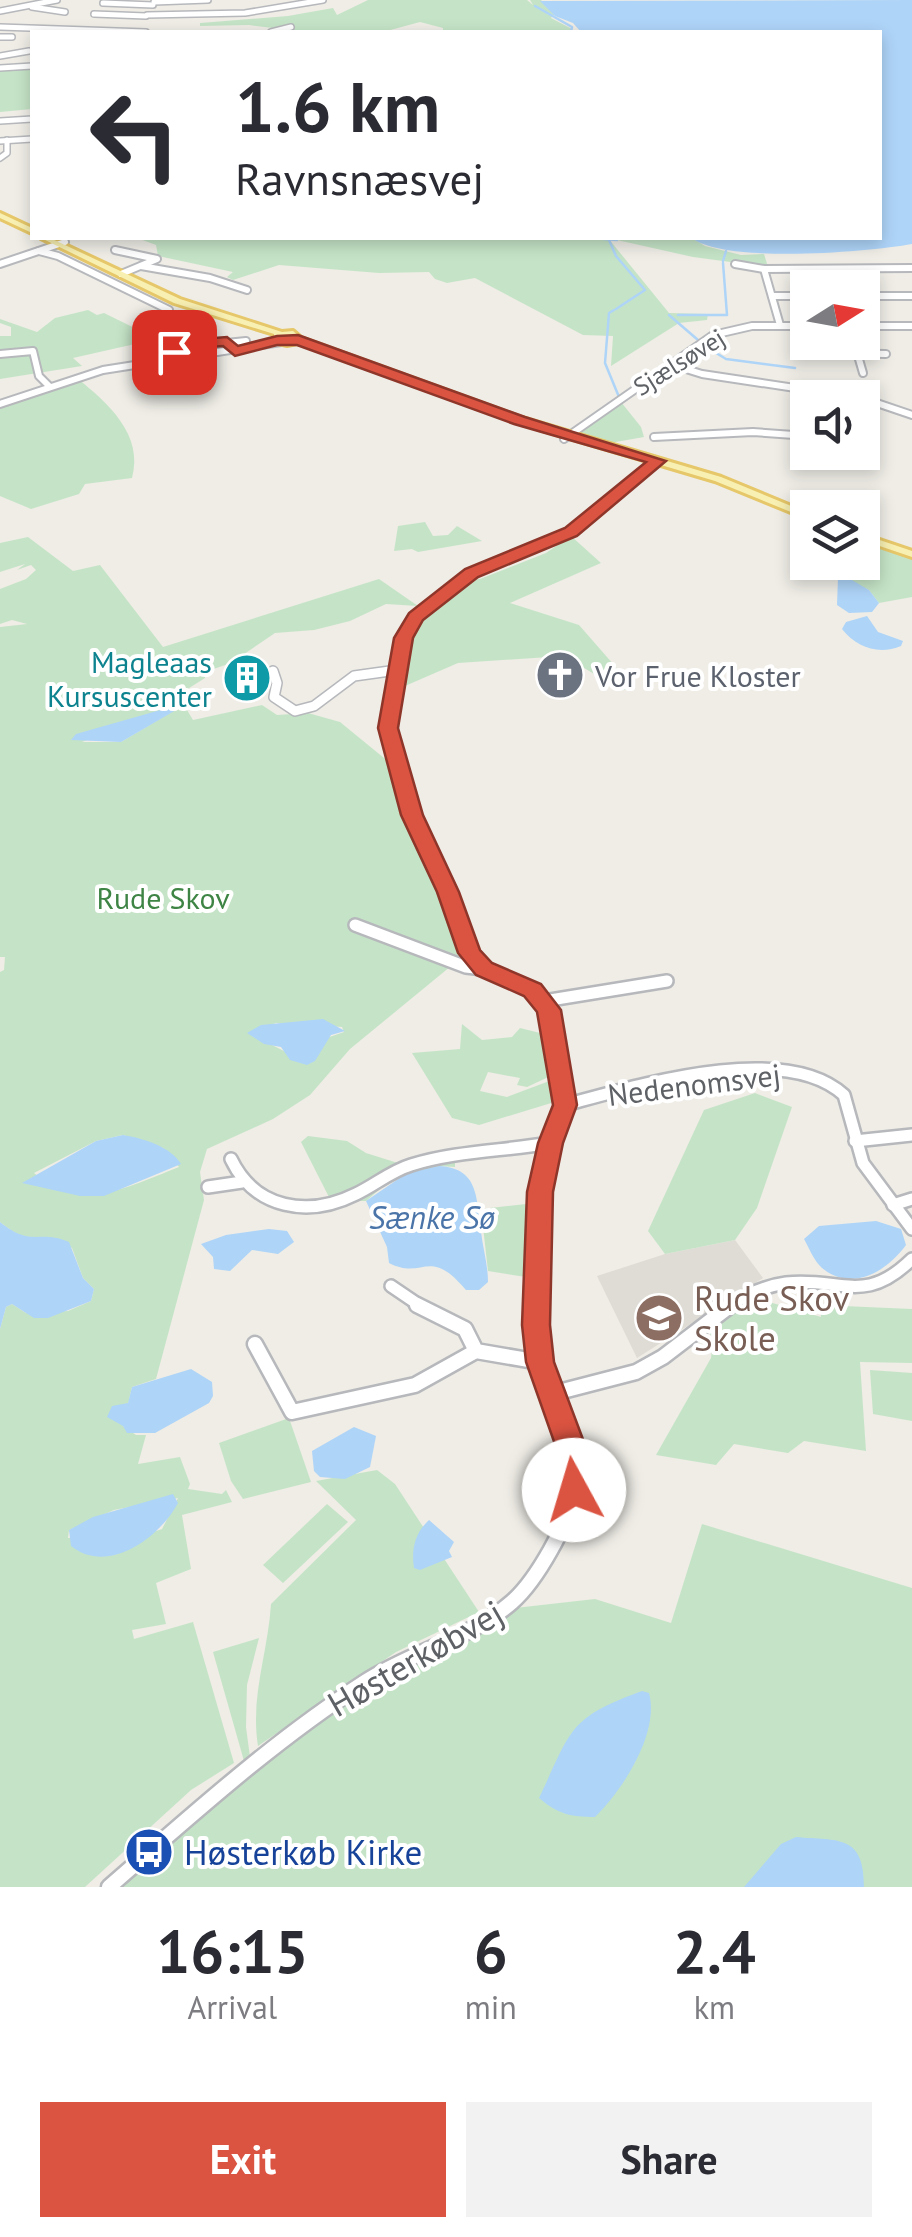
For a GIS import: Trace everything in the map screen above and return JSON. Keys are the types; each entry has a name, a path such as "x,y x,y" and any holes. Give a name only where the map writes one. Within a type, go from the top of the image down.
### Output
{"main road":[{"path":"0,214 30,228"},
{"path":"60,242 200,310 279,338 296,334 296,341 435,390 501,418 657,462 790,509"},
{"path":"880,543 912,554"}],"street":[{"path":"0,11 57,0"},
{"path":"103,3 208,0"},
{"path":"94,14 245,12 323,0"},
{"path":"136,30 154,2"},
{"path":"30,6 65,12"},
{"path":"278,30 291,26"},
{"path":"0,27 81,30"},
{"path":"0,37 12,37"},
{"path":"0,62 29,50"},
{"path":"0,62 30,63"},
{"path":"0,158 7,153 3,121 30,120"},
{"path":"5,140 30,139"},
{"path":"0,264 60,242"},
{"path":"114,250 157,259 123,273"},
{"path":"39,251 58,256 168,310"},
{"path":"735,264 764,269 912,268"},
{"path":"142,266 212,282 227,280 247,290"},
{"path":"764,269 780,326"},
{"path":"772,296 790,296"},
{"path":"880,296 912,296"},
{"name":"Sjælsøvej","path":"567,437 724,331 790,326"},
{"path":"880,326 912,326"},
{"path":"0,404 49,386 146,362 279,338"},
{"path":"158,350 239,347"},
{"path":"0,354 34,351 39,376 49,386"},
{"path":"880,354 886,354"},
{"path":"860,360 863,373"},
{"path":"670,364 790,390"},
{"path":"880,404 912,415"},
{"path":"654,436 753,432 790,435"},
{"path":"484,969 470,953 448,892 418,830 390,738 396,670 408,626 454,583 571,532 657,462"},
{"path":"273,671 277,683 274,697 285,707 301,710 312,708 350,678 396,670"},
{"path":"355,925 484,969 532,990 544,1001 666,980"},
{"name":"Høsterkøbvej","path":"108,1887 255,1758 368,1680 477,1625 522,1592 562,1529 574,1490 572,1450 540,1362 536,1325 538,1215 550,1143 565,1105 560,1062 544,1001"},
{"name":"Nedenomsvej","path":"565,1105 632,1087 761,1070 801,1071 828,1082 844,1096 851,1109 863,1164 912,1229"},
{"path":"855,1141 912,1135"},
{"path":"231,1159 242,1182 271,1204 287,1208 330,1205 355,1195 399,1168 456,1153 503,1152 550,1143"},
{"path":"208,1187 242,1182"},
{"path":"893,1205 912,1199"},
{"path":"551,1394 610,1382 650,1365 726,1307 767,1287 800,1284 848,1292 868,1289 888,1281 912,1260"},
{"path":"391,1286 410,1301 466,1329 476,1351"},
{"path":"256,1344 292,1412 403,1390 476,1351 540,1362"}],"shaded area":[{"name":"Rude Skov Skole","path":"735,1240 763,1278 637,1358 597,1276 665,1254"}],"green space":[{"path":"368,0 527,0 533,5 530,0 541,0 554,14 551,18 572,29 443,30 420,22 390,30 200,26 333,8 337,15"},
{"path":"30,67 30,109 0,112 0,70"},
{"path":"142,240 610,240 669,313 708,314 707,320 679,323 611,366 613,336 583,335 475,278 447,283 429,272 379,273 279,265 233,280 227,277 233,272 158,256 156,245"},
{"path":"617,240 695,240 741,255 764,254 768,267 693,257"},
{"path":"88,310 97,315 104,313 157,339 73,358 82,366 0,379 0,336 11,336 11,327 0,323 0,319 37,332 55,318"},
{"path":"78,379 121,421 133,448 132,478 85,484 79,494 31,509 0,496 0,406"},
{"path":"621,402 644,437 610,443 577,434"},
{"path":"425,522 433,536 448,535 457,526 482,541 418,552 394,551 398,526"},
{"path":"571,536 601,563 510,603 579,625 635,689 621,690 564,656 458,663 398,689 410,627 469,578 480,579 546,553"},
{"name":"Rude Skov","path":"28,537 73,571 100,565 163,647 379,579 418,606 386,604 350,621 314,630 275,633 231,663 205,672 205,678 178,695 193,720 262,705 277,715 308,713 340,722 395,767 406,816 436,877 462,957 350,1049 310,1095 273,1119 207,1149 200,1172 204,1200 156,1379 132,1387 123,1426 136,1435 146,1435 138,1464 180,1457 190,1484 188,1489 222,1494 226,1490 232,1502 182,1515 191,1569 156,1583 166,1624 132,1630 134,1639 193,1622 234,1763 191,1790 85,1887 0,1887 0,1329 6,1307 12,1304 26,1313 68,1311 91,1301 94,1289 83,1278 72,1248 20,1235 0,1222 0,972 4,970 5,957 0,957 0,627 27,624 12,620 0,624 0,589 26,579 36,570 31,565 17,570 25,564 0,572 0,543","holes":["170,707 175,710 121,742 82,742","276,1023 342,1027 344,1032 286,1052 248,1033","123,1135 163,1148 179,1167 123,1188 87,1194 51,1185 34,1173 96,1141","178,1498 162,1529 68,1538 69,1530 114,1510"]},
{"path":"880,546 912,557 912,597 879,603 869,590 847,580 880,580"},
{"path":"462,1024 482,1040 512,1037 520,1028 548,1035 557,1073 527,1087 517,1085 520,1078 488,1072 480,1091 507,1097 560,1077 561,1100 479,1125 452,1118 412,1053 460,1049"},
{"path":"755,1093 792,1107 757,1208 735,1240 665,1254 648,1231 704,1110"},
{"path":"308,1136 347,1141 366,1153 401,1164 455,1155 455,1167 439,1166 388,1182 366,1201 331,1201 301,1142"},
{"path":"535,1203 532,1278 488,1271 481,1209"},
{"path":"755,1298 821,1317 820,1305 912,1309 912,1363 860,1362 866,1451 804,1441 788,1453 734,1444 716,1465 656,1455 711,1358 713,1339 706,1327"},
{"path":"870,1370 912,1373 912,1421 873,1414"},
{"path":"289,1418 311,1482 243,1499 231,1481 219,1443"},
{"path":"377,1470 395,1484 479,1612 396,1652 258,1746 258,1692 271,1604 356,1520 316,1481"},
{"path":"327,1504 348,1522 283,1583 263,1565"},
{"path":"702,1524 912,1588 912,1887 115,1887 195,1816 327,1715 374,1684 515,1608 595,1599 671,1623"},
{"path":"259,1638 247,1685 250,1757 244,1761 213,1652"}],"water":[{"path":"912,0 912,244 798,254 734,251 696,240 882,240 882,30 579,30 555,16 540,1"},
{"path":"838,580 852,580 869,590 879,603 872,612 849,613 837,605"},
{"path":"867,616 878,632 903,641 901,646 869,648 842,629 846,622"},
{"path":"171,707 176,710 121,742 71,740 76,734"},
{"path":"323,1019 345,1031 331,1035 315,1061 307,1065 290,1060 281,1047 264,1044 247,1033 261,1025"},
{"path":"123,1135 156,1144 181,1164 104,1196 80,1196 22,1183 96,1141"},
{"name":"Sænke Sø","path":"439,1166 463,1173 474,1188 488,1276 488,1282 479,1290 466,1290 434,1266 410,1268 389,1263 387,1247 366,1201 407,1173"},
{"path":"876,1221 901,1229 906,1245 879,1270 857,1279 845,1279 822,1268 804,1239 819,1226"},
{"path":"0,1222 20,1234 69,1242 83,1278 94,1289 91,1301 48,1318 34,1318 12,1304 6,1307 0,1329"},
{"path":"269,1229 287,1231 294,1242 278,1254 252,1250 230,1271 214,1269 213,1257 201,1244 226,1235"},
{"path":"191,1369 212,1382 209,1403 155,1433 127,1433 107,1417 112,1406 128,1403 132,1387"},
{"path":"354,1427 376,1436 370,1467 345,1479 320,1477 314,1471 312,1451"},
{"path":"173,1494 178,1503 170,1516 132,1548 101,1557 71,1546 69,1530 93,1517"},
{"path":"429,1520 454,1542 449,1551 452,1557 420,1570 414,1568 414,1548 420,1530"},
{"path":"642,1691 649,1693 651,1709 644,1743 627,1777 595,1817 565,1814 539,1798 575,1729 599,1709"},
{"path":"796,1837 836,1841 854,1849 863,1870 864,1887 744,1887 781,1844"}],"waterway":[{"path":"535,6 571,30"},
{"path":"609,240 616,256 645,290 616,309"},
{"path":"723,261 726,251"},
{"path":"678,315 727,315 723,263"},
{"path":"614,310 609,313 605,363 619,397"},
{"path":"669,315 698,340"},
{"path":"703,345 726,359 795,368"}],"place":[{"name":"Vor Frue Kloster","path":"560,675"},
{"name":"Magleaas Kursuscenter","path":"247,678"},
{"name":"Rude Skov Skole","path":"659,1318"},
{"name":"Høsterkøb Kirke","path":"149,1852"}],"route":[{"path":"174,352 172,346 176,345 227,341 235,352 277,340 298,340 519,420 658,461 571,532 472,573 454,583 416,616 405,632 388,728 412,815 448,892 470,953 484,969 532,990 549,1010 565,1105 550,1143 540,1192 536,1325 540,1362 572,1450 574,1490"}]}
